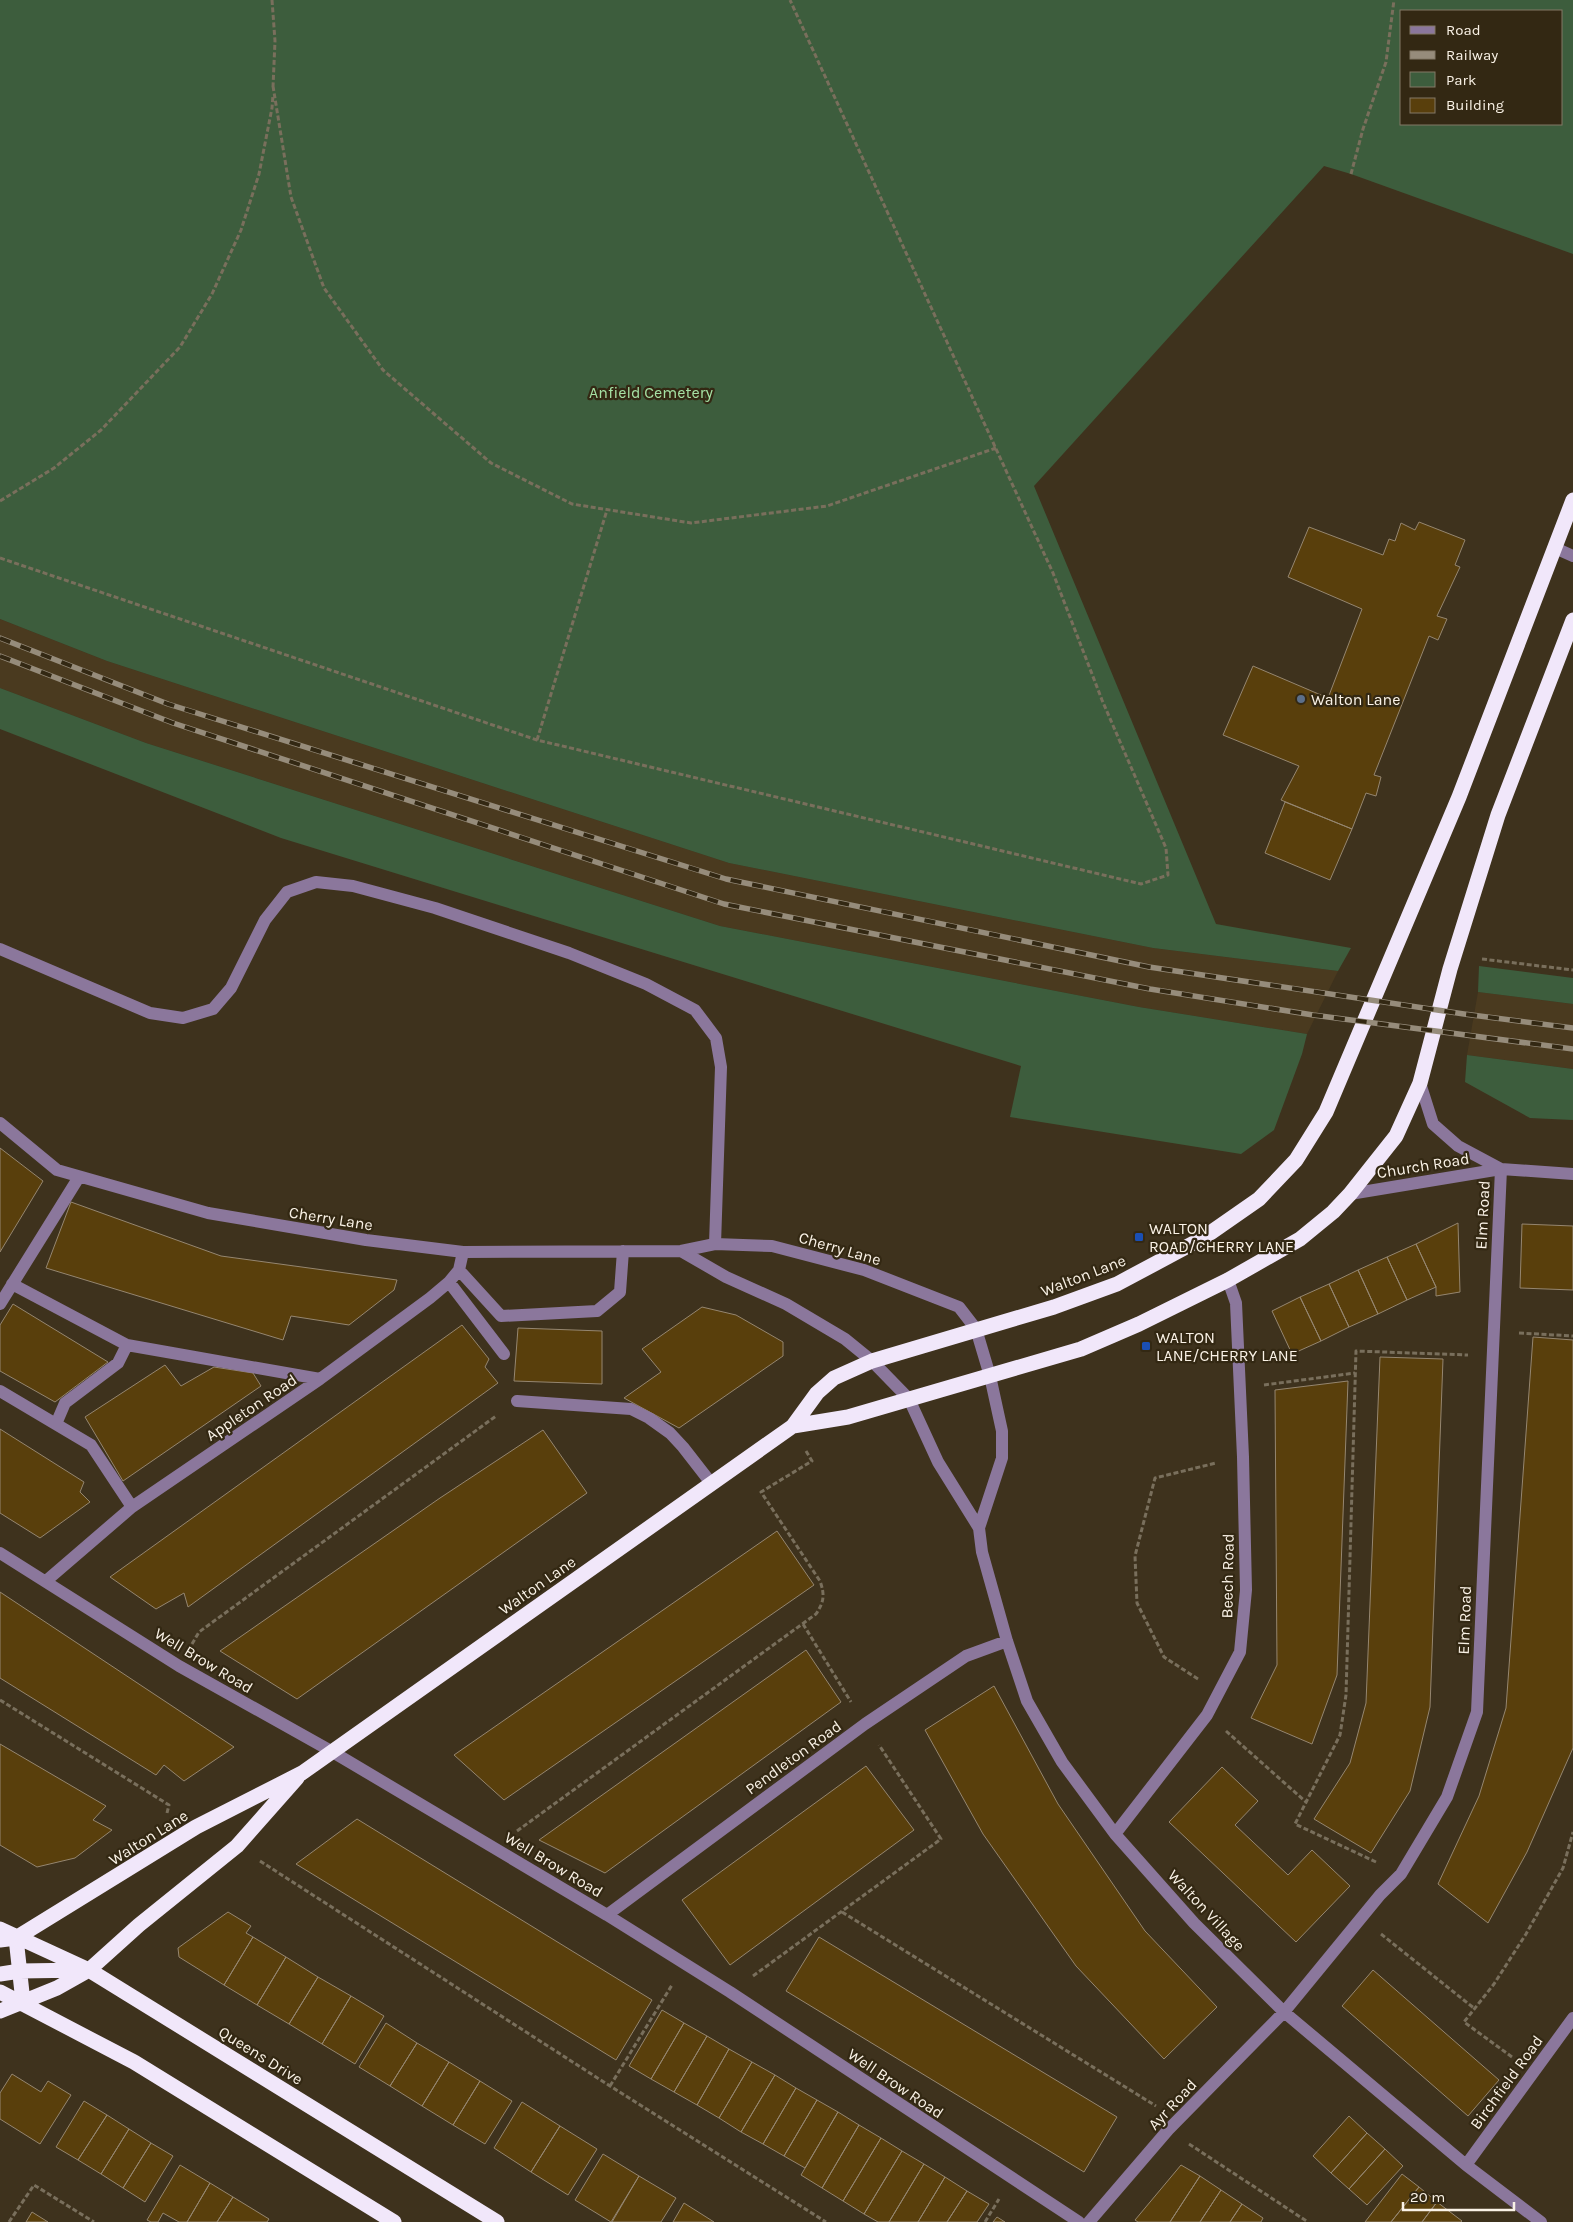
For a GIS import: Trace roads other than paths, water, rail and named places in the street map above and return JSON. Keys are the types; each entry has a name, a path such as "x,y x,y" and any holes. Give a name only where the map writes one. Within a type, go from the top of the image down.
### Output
{"highway":[{"name":"Walton Lane","path":"16,1938 222,1812 302,1773 793,1426 816,1393 834,1378 872,1361 976,1328 1054,1307 1117,1284 1203,1238 1259,1199 1296,1160 1326,1112 1458,797 1573,500"},
{"name":"Walton Lane","path":"793,1426 848,1417 1080,1350 1139,1324 1228,1280 1300,1239 1333,1212 1350,1194 1396,1136 1420,1084 1454,956 1498,815 1573,620"},
{"name":"Walton Lane","path":"0,2011 57,1988 89,1970 139,1925 237,1846 266,1816 302,1773"},
{"name":"Queens Drive","path":"0,1929 89,1970 497,2222"},
{"path":"0,1940 16,1938 23,2002"},
{"path":"0,1974 20,1971 89,1970"},
{"path":"0,1992 23,2002 134,2062 394,2222"}],"street":[{"path":"1555,548 1573,556"},
{"path":"0,949 150,1013 183,1018 213,1009 231,988 265,920 287,892 316,882 354,886 435,908 569,953 646,984 695,1010 716,1038 721,1067 715,1244"},
{"name":"Church Road","path":"1420,1084 1433,1124 1458,1146 1501,1169"},
{"name":"Cherry Lane","path":"0,1123 57,1170 208,1213 366,1240 462,1252 681,1250 715,1244 772,1246 864,1270 959,1307 976,1328"},
{"name":"Church Road","path":"1350,1194 1501,1169 1573,1174"},
{"name":"Elm Road","path":"1284,2012 1361,1918 1401,1874 1447,1796 1477,1712 1501,1169"},
{"path":"0,1304 79,1177"},
{"path":"681,1250 726,1277 786,1304 845,1339 872,1361 908,1399"},
{"path":"462,1252 459,1270 501,1316 597,1311 620,1292 623,1251"},
{"name":"Appleton Road","path":"46,1581 132,1507 320,1379 449,1282 459,1270"},
{"name":"Beech Road","path":"1115,1834 1207,1715 1240,1652 1246,1590 1244,1457 1236,1303 1228,1280"},
{"path":"449,1282 504,1354"},
{"path":"12,1284 127,1344 320,1379"},
{"name":"Walton Village","path":"976,1328 990,1376 1002,1431 1002,1458 978,1528"},
{"path":"56,1424 65,1403 118,1363 127,1344"},
{"path":"0,1391 91,1445 132,1507"},
{"name":"Walton Village","path":"908,1399 938,1462 978,1528 982,1552 1007,1641 1027,1701 1062,1762 1115,1834 1194,1923 1284,2012 1466,2165 1541,2222"},
{"path":"517,1401 631,1409 649,1418 670,1433 710,1483"},
{"name":"Well Brow Road","path":"0,1553 179,1666 331,1751 607,1915 730,1992 1079,2222"},
{"name":"Pendleton Road","path":"607,1915 865,1724 966,1656 1007,1641"},
{"name":"Ayr Road","path":"1089,2222 1168,2130 1284,2012"},
{"name":"Birchfield Road","path":"1466,2165 1573,2018"}],"railway":[{"path":"0,638 168,704 726,879 1149,967 1464,1014 1573,1028"},
{"path":"0,656 173,723 724,904 1150,989 1313,1015 1573,1049"}],"place":[{"name":"Walton Lane","path":"1301,699"},
{"name":"WALTON ROAD/CHERRY LANE","path":"1139,1237"},
{"name":"WALTON LANE/CHERRY LANE","path":"1146,1346"}],"park label":[{"name":"Anfield Cemetery","path":"651,392"}]}
